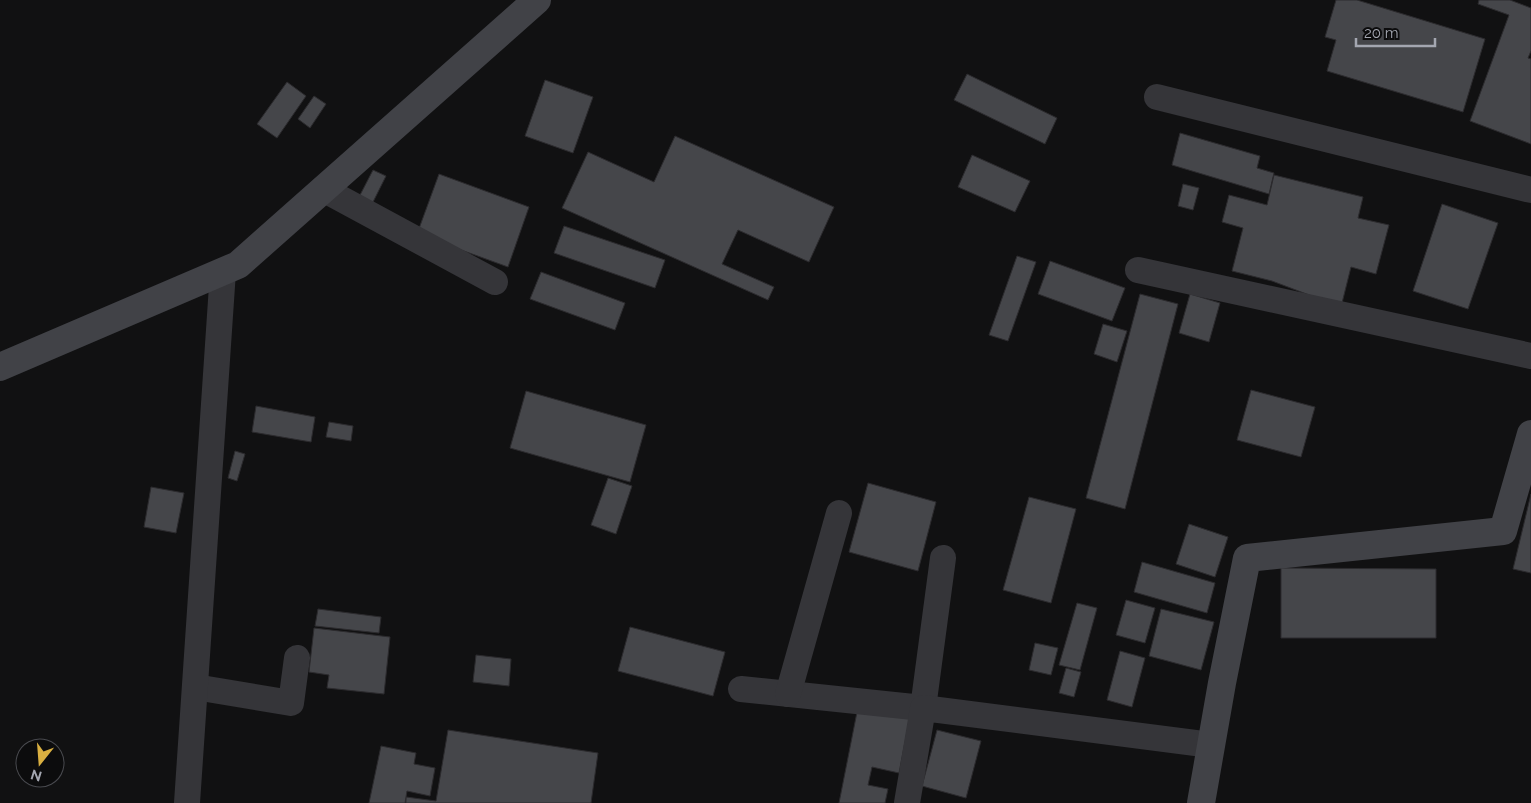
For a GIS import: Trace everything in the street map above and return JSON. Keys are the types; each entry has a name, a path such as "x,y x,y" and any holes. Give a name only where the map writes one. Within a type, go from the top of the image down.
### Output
{"main road":[{"path":"0,367 238,264 538,0"},
{"path":"1201,803 1248,558 1503,531 1531,434"}],"street":[{"path":"1157,97 1531,190"},
{"path":"323,189 495,282"},
{"path":"1138,270 1531,356"},
{"path":"187,803 224,271"},
{"path":"788,694 838,513"},
{"path":"907,803 923,708 942,558"},
{"path":"195,687 291,702 297,658"},
{"path":"741,689 923,708 1211,745"}],"building":[{"path":"1336,0 1357,0 1485,39 1463,112 1327,71 1336,40 1325,37"},
{"path":"1479,0 1510,0 1531,8 1531,51 1528,58 1531,59 1531,144 1470,121 1509,15 1478,4"},
{"path":"967,74 1057,118 1045,144 954,100"},
{"path":"545,80 593,97 573,153 525,136"},
{"path":"287,82 306,96 277,138 257,124"},
{"path":"314,96 326,104 310,128 298,119"},
{"path":"1180,133 1260,156 1257,168 1274,173 1269,194 1172,165"},
{"path":"675,136 834,207 809,262 738,230 722,264 774,287 768,300 562,208 588,152 654,182"},
{"path":"972,155 1030,181 1015,212 958,187"},
{"path":"373,170 386,176 372,204 359,197"},
{"path":"439,174 529,207 508,267 417,234"},
{"path":"1274,175 1363,197 1358,218 1389,225 1376,274 1351,267 1341,307 1272,281 1232,271 1243,228 1222,222 1229,195 1267,205"},
{"path":"1183,184 1199,188 1193,210 1178,206"},
{"path":"1442,204 1498,223 1468,309 1413,291"},
{"path":"564,226 665,260 655,288 554,253"},
{"path":"1017,256 1036,262 1008,341 989,335"},
{"path":"1050,261 1125,288 1112,321 1038,294"},
{"path":"541,272 625,303 615,330 530,299"},
{"path":"1140,294 1178,304 1125,509 1086,498"},
{"path":"1190,294 1220,303 1209,342 1179,333"},
{"path":"1103,324 1127,331 1117,362 1094,354"},
{"path":"1251,390 1315,407 1301,457 1237,440"},
{"path":"526,391 646,425 630,482 510,448"},
{"path":"256,406 315,417 311,442 252,432"},
{"path":"329,422 353,426 351,441 326,437"},
{"path":"235,451 245,454 237,481 228,478"},
{"path":"608,478 632,486 616,534 591,525"},
{"path":"868,483 936,502 918,571 849,552"},
{"path":"151,487 184,493 176,533 144,527"},
{"path":"1531,494 1531,573 1513,569"},
{"path":"1029,497 1076,509 1051,603 1003,590"},
{"path":"1189,524 1228,537 1215,577 1176,564"},
{"path":"1142,562 1215,583 1207,613 1134,592"},
{"path":"1281,568 1436,569 1436,638 1281,638"},
{"path":"1126,600 1155,608 1145,643 1116,635"},
{"path":"1077,603 1097,608 1080,670 1059,665"},
{"path":"318,609 381,617 379,633 315,626"},
{"path":"1161,609 1214,622 1201,670 1149,656"},
{"path":"630,627 725,652 713,696 618,671"},
{"path":"314,628 390,637 384,694 327,688 329,675 309,672"},
{"path":"1035,643 1058,648 1051,675 1029,670"},
{"path":"1120,651 1145,658 1132,707 1107,700"},
{"path":"476,655 511,659 509,686 473,682"},
{"path":"1066,668 1081,672 1074,697 1059,693"},
{"path":"858,707 910,716 899,773 872,767 868,785 888,789 885,803 839,803"},
{"path":"448,730 598,753 591,803 406,803 406,797 436,801"},
{"path":"937,730 981,741 966,798 922,786"},
{"path":"381,746 416,753 414,764 435,768 430,796 407,791 405,803 369,803"}]}
